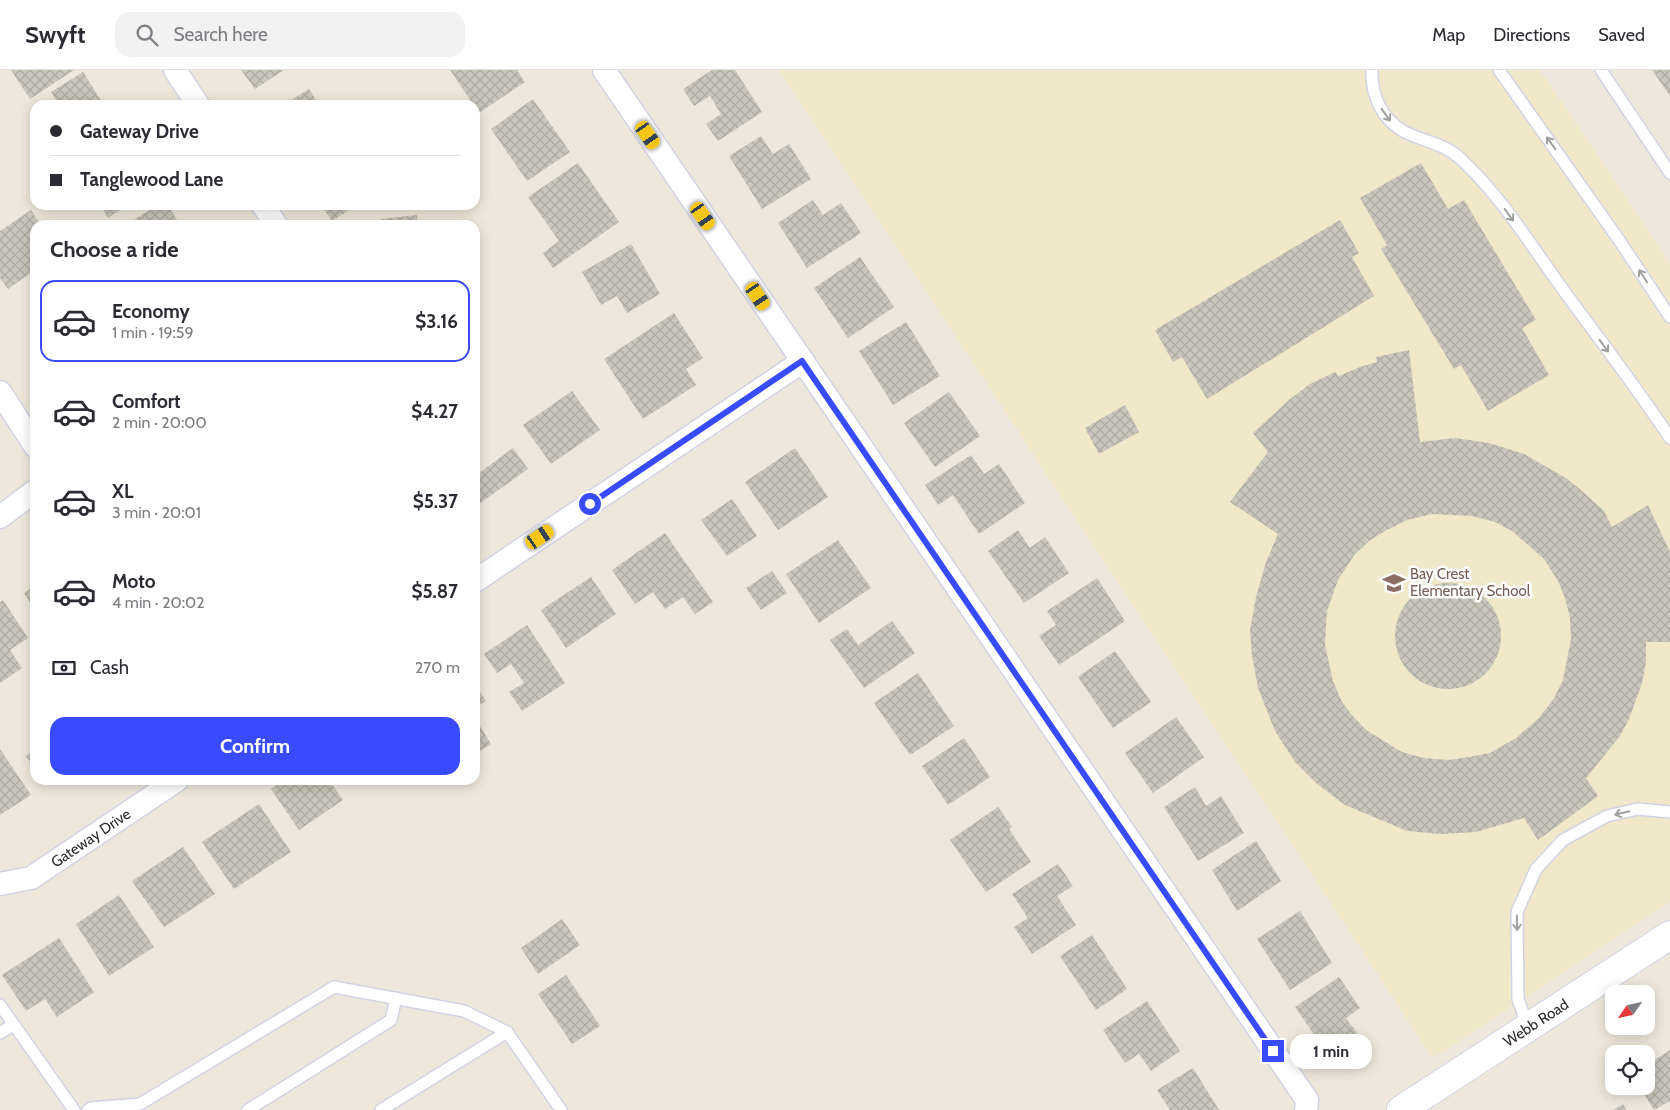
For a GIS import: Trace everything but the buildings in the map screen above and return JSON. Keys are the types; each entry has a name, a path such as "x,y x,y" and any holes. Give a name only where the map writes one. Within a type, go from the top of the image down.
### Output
{"street":[{"path":"175,70 195,100"},
{"path":"604,70 1307,1100 1306,1110"},
{"path":"480,577 802,361"},
{"path":"0,392 30,438"},
{"path":"0,518 30,495"},
{"name":"Gateway Drive","path":"0,884 30,878 170,785"},
{"name":"Webb Road","path":"1409,1108 1670,935"}],"lane":[{"path":"1372,70 1372,82 1377,104 1390,122 1404,131 1457,154 1476,173 1506,209 1670,438"},
{"path":"1499,70 1619,240 1670,317"},
{"path":"1602,70 1670,173"},
{"path":"1528,1028 1518,999 1517,912 1536,868 1562,840 1607,816 1638,809 1670,812"},
{"path":"88,1110 91,1108 140,1104 334,987 464,1011 507,1032 561,1110"},
{"path":"248,1110 391,1020 396,998"},
{"path":"0,1006 74,1110"},
{"path":"0,1033 13,1024"},
{"path":"381,1110 507,1032"},
{"path":"140,1104 152,1110"}],"shaded area":[{"name":"Bay Crest Elementary School","path":"779,70 1540,70 1670,264 1670,902 1433,1058"}],"place":[{"name":"Bay Crest Elementary School","path":"1394,583"}],"route":[{"path":"590,504 802,361 1273,1051"}]}
